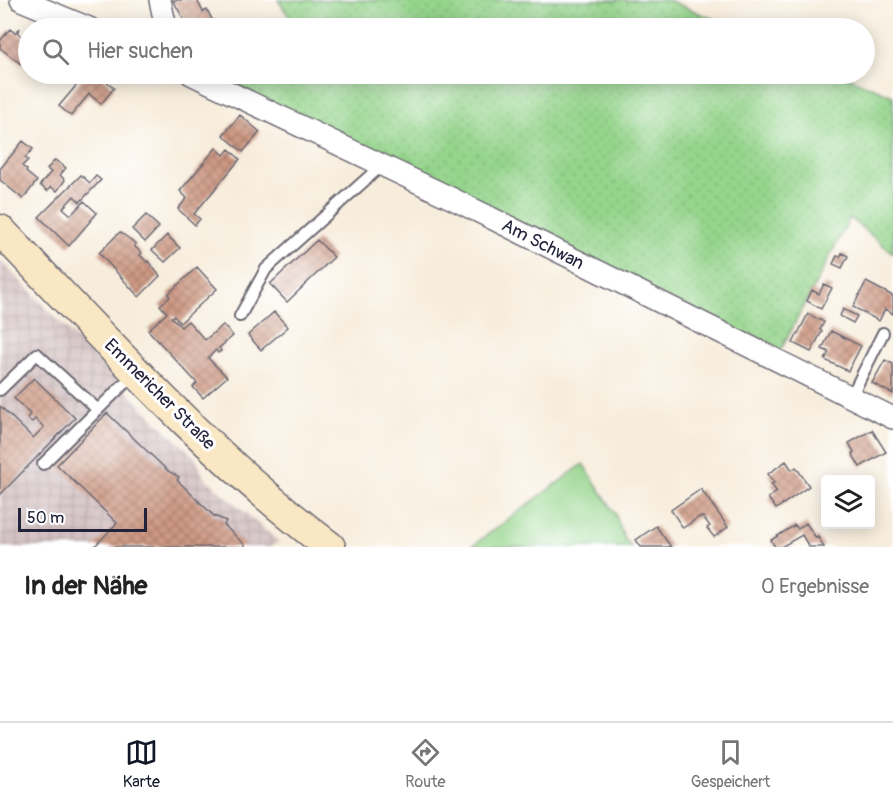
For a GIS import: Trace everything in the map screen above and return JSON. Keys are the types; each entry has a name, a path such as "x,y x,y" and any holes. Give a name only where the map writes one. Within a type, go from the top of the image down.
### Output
{"main road":[{"name":"Emmericher Straße","path":"0,230 179,415 244,475 330,547"}],"street":[{"path":"21,0 65,18"},
{"path":"160,0 164,18"},
{"name":"Am Schwan","path":"212,84 383,165 893,418"}],"lane":[{"path":"240,316 266,269 383,165"},
{"path":"851,397 883,333"},
{"path":"0,390 37,354 98,410"},
{"path":"43,464 136,372"}],"shaded area":[{"path":"0,260 156,421 195,457 204,477 279,542 269,547 0,547"}],"green space":[{"path":"278,0 668,0 711,18 290,18"},
{"path":"230,84 864,84 893,96 893,253 850,218 778,355"},
{"path":"583,464 615,513 624,538 631,547 471,547"}],"building":[{"path":"173,0 197,0 203,12 207,10 211,18 183,18"},
{"path":"10,29 15,33 18,30 18,62 0,48 0,41"},
{"path":"78,84 109,84 114,88 101,104 89,94 71,116 59,106"},
{"path":"240,115 260,132 243,152 223,135"},
{"path":"23,141 33,149 25,158 28,160 22,166 37,181 23,199 0,180 0,169"},
{"path":"216,148 224,155 229,149 240,159 194,214 200,219 195,225 178,209 187,198 180,191"},
{"path":"55,160 66,168 60,175 65,180 57,191 51,187 47,191 40,185 51,172 47,169"},
{"path":"81,175 90,183 96,176 101,180 80,202 74,196 63,208 71,215 84,201 97,213 69,246 39,217"},
{"path":"146,215 159,227 145,242 132,229"},
{"path":"120,232 136,244 134,246 142,253 140,255 160,276 139,297 99,253"},
{"path":"167,235 180,248 165,262 152,250"},
{"path":"317,240 334,257 287,302 270,284"},
{"path":"842,253 848,256 842,268 833,264 837,256 840,257"},
{"path":"197,267 217,289 180,323 174,316 171,317 181,327 188,321 205,340 223,325 233,336 219,348 221,351 218,353 216,350 208,358 227,377 203,398 193,387 197,383 148,330 167,313 160,305 170,297 168,294"},
{"path":"866,282 893,296 893,314 885,309 879,321 853,307"},
{"path":"824,284 832,288 821,309 807,301 812,290 819,294"},
{"path":"843,309 857,316 853,323 840,316"},
{"path":"274,312 288,327 261,350 248,335"},
{"path":"808,314 824,322 811,352 793,343"},
{"path":"831,331 861,346 848,371 825,360 829,352 822,349"},
{"path":"885,360 893,364 893,394 872,383"},
{"path":"34,378 75,418 0,495 0,406 33,438 44,427 35,419 32,422 27,418 30,414 14,398"},
{"path":"107,413 168,471 179,477 177,480 214,516 226,521 224,525 245,545 243,547 94,547 117,523 57,465"},
{"path":"872,430 886,452 860,467 849,443"},
{"path":"786,461 792,470 796,467 809,486 776,509 768,498 777,492 768,474"},
{"path":"701,489 728,527 714,537 703,517 699,517 683,528 671,510"},
{"path":"806,523 824,547 809,547 802,535 781,547 775,547 771,540 795,525 798,529"},
{"path":"656,526 671,547 641,547 636,540"}]}
